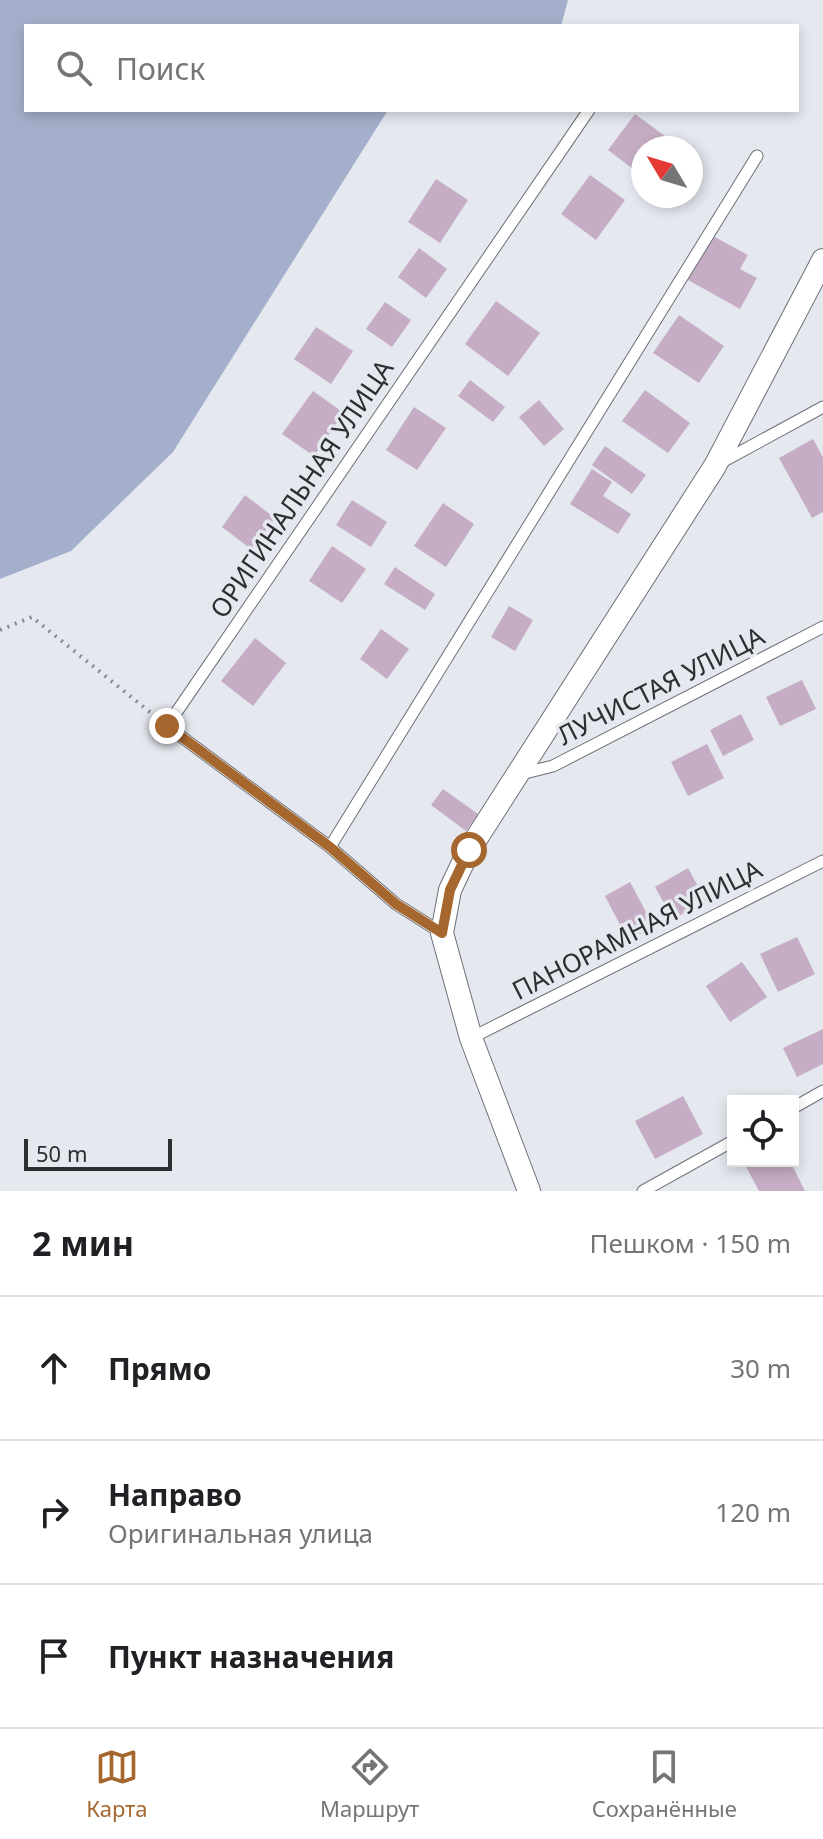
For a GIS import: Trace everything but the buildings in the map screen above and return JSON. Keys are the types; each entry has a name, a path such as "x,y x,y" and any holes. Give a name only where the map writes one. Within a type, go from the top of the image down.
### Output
{"street":[{"path":"529,1191 471,1038 442,933 450,890 469,850 715,466 823,260"}],"lane":[{"name":"ОРИГИНАЛЬНАЯ УЛИЦА","path":"167,726 588,112"},
{"path":"330,847 757,156"},
{"path":"715,466 823,407"},
{"name":"ЛУЧИСТАЯ УЛИЦА","path":"516,775 553,766 823,627"},
{"path":"167,726 330,847 396,904 442,933"},
{"name":"ПАНОРАМНАЯ УЛИЦА","path":"471,1038 823,861"},
{"path":"799,1105 823,1091"},
{"path":"643,1191 727,1144"}],"path":[{"path":"0,630 32,617 167,726"}],"shaded area":[{"path":"0,0 568,0 562,24 24,24 24,112 387,112 173,452 71,551 0,579"}],"route":[{"path":"167,726 330,847 396,904 442,933 450,890 469,850"}]}
